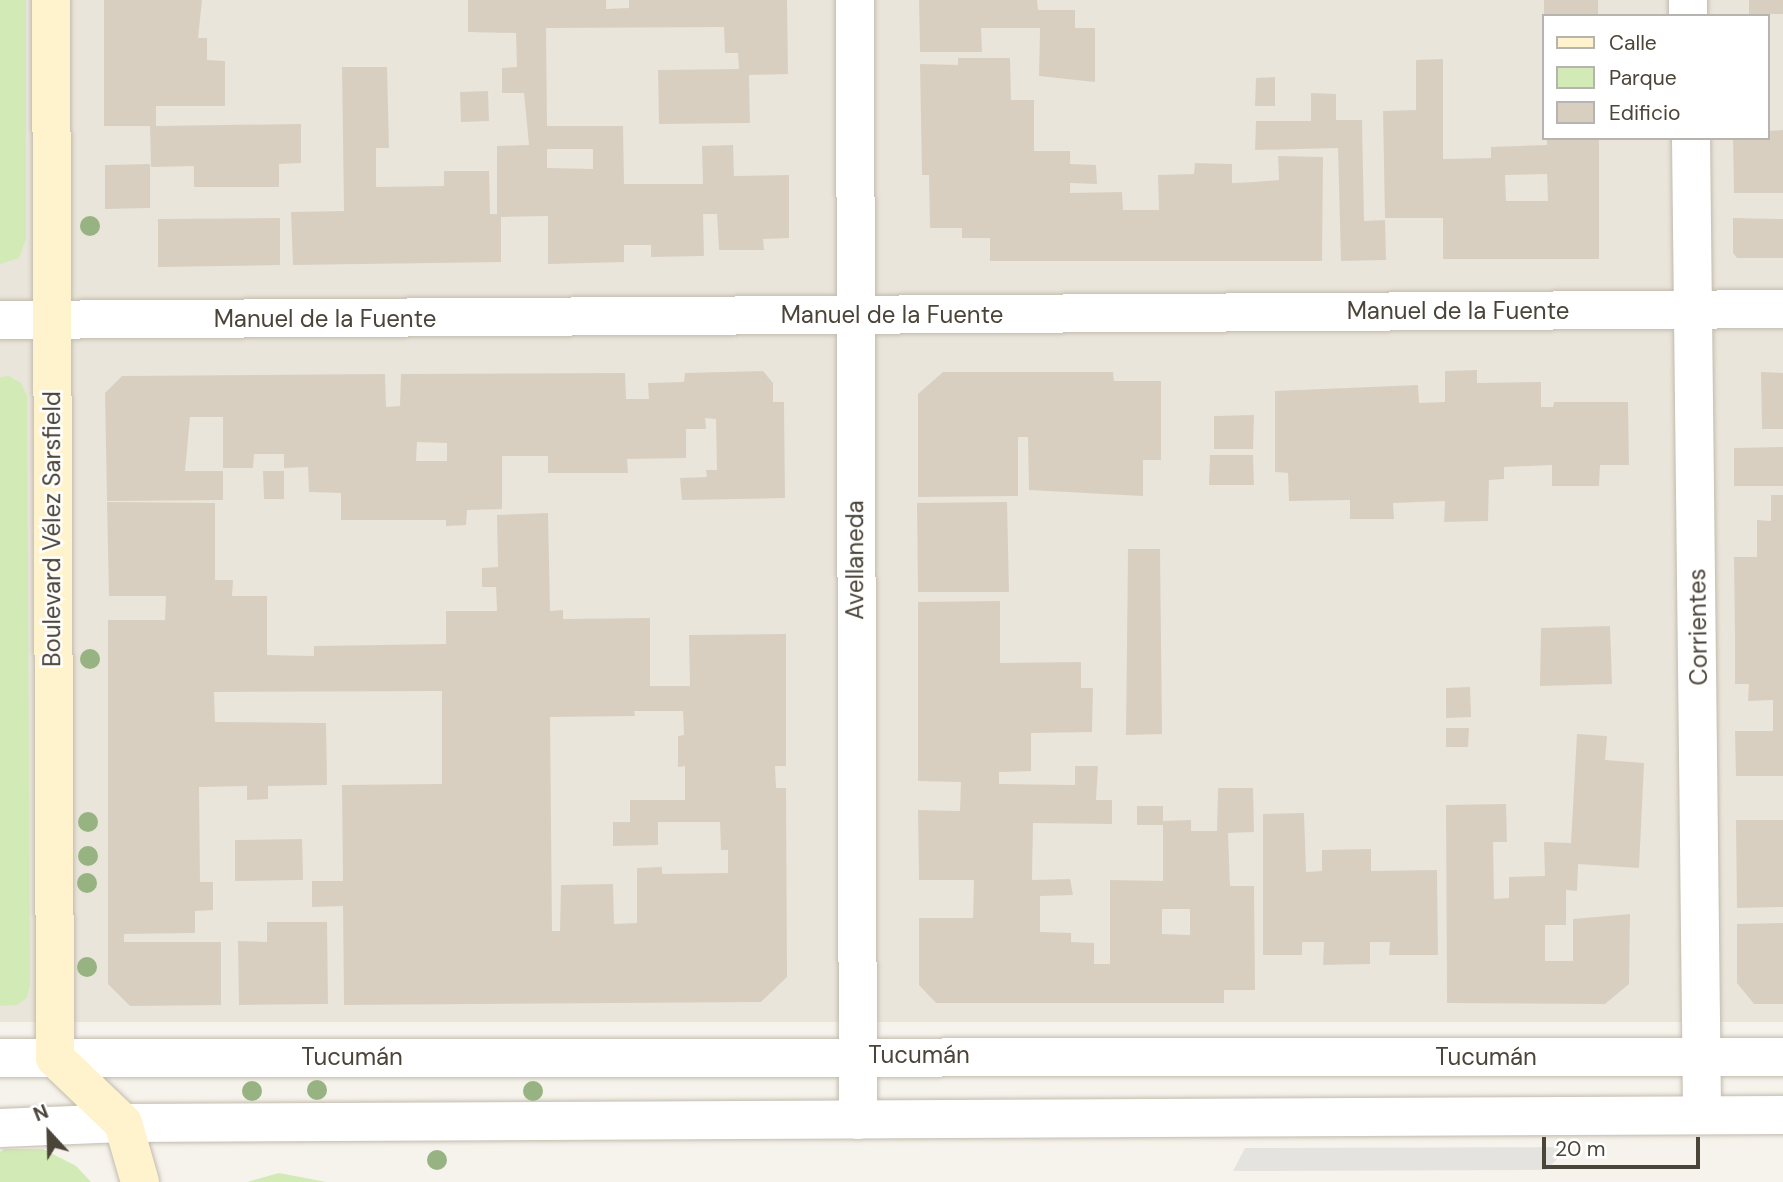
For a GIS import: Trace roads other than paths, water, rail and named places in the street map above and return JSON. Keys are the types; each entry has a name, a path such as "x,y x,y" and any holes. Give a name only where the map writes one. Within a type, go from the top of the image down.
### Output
{"main road":[{"name":"Boulevard Vélez Sarsfield","path":"51,0 55,1058"},
{"path":"55,1058 123,1123 140,1182"}],"street":[{"name":"Avellaneda","path":"855,0 858,1120"},
{"name":"Corrientes","path":"1691,140 1702,1115"},
{"name":"Manuel de la Fuente","path":"0,320 1783,309"},
{"name":"Tucumán","path":"0,1058 857,1055 1783,1057"},
{"path":"0,1128 123,1123 1783,1115"}]}
